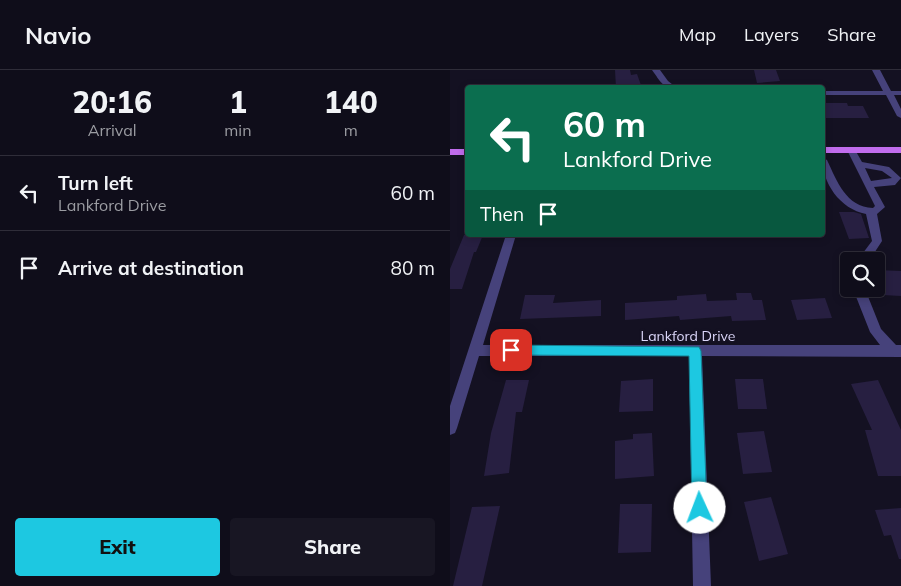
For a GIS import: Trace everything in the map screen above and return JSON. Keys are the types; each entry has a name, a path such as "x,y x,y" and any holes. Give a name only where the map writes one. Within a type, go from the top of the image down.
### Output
{"main road":[{"path":"825,150 901,150"},
{"path":"450,152 465,152"}],"street":[{"path":"656,70 669,85"},
{"path":"876,70 901,116"},
{"path":"825,93 901,93"},
{"path":"825,166 840,196 858,208 871,212 879,210 880,207 851,150"},
{"path":"860,165 883,168 893,173 897,179 892,183 868,184"},
{"path":"869,252 877,241 871,212"},
{"path":"450,428 510,237"},
{"path":"862,297 876,332 896,351"},
{"name":"Lankford Drive","path":"475,350 896,351"},
{"path":"695,351 702,586"}],"building":[{"path":"615,70 630,70 631,75 637,74 641,85 616,85"},
{"path":"754,70 776,70 780,81 757,83"},
{"path":"825,103 847,103 848,106 863,106 869,118 825,118"},
{"path":"839,212 861,214 869,238 849,239"},
{"path":"464,235 465,237 482,237 476,252 474,252 462,289 450,289 450,269"},
{"path":"885,270 901,271 901,296 885,295"},
{"path":"736,293 751,293 753,300 762,300 766,320 732,321 731,316 680,320 679,316 625,320 625,303 677,300 677,296 706,294 707,301 737,300"},
{"path":"525,295 555,295 553,303 601,300 601,316 520,319"},
{"path":"825,298 832,318 797,320 791,300"},
{"path":"653,379 653,411 619,412 621,381"},
{"path":"735,379 763,379 767,409 738,409"},
{"path":"506,380 529,380 522,412 516,412 509,473 484,476 491,433"},
{"path":"878,380 901,430 901,476 878,476 865,430 872,430 851,384"},
{"path":"764,431 772,472 743,474 737,433"},
{"path":"652,433 654,476 615,479 615,441 633,439 633,434"},
{"path":"771,497 788,554 759,561 744,502"},
{"path":"620,504 652,504 651,552 618,553"},
{"path":"500,506 482,586 453,586 472,507"},
{"path":"901,508 901,559 899,559 891,535 884,536 875,510"}],"route":[{"path":"511,350 695,351 700,508"}]}
